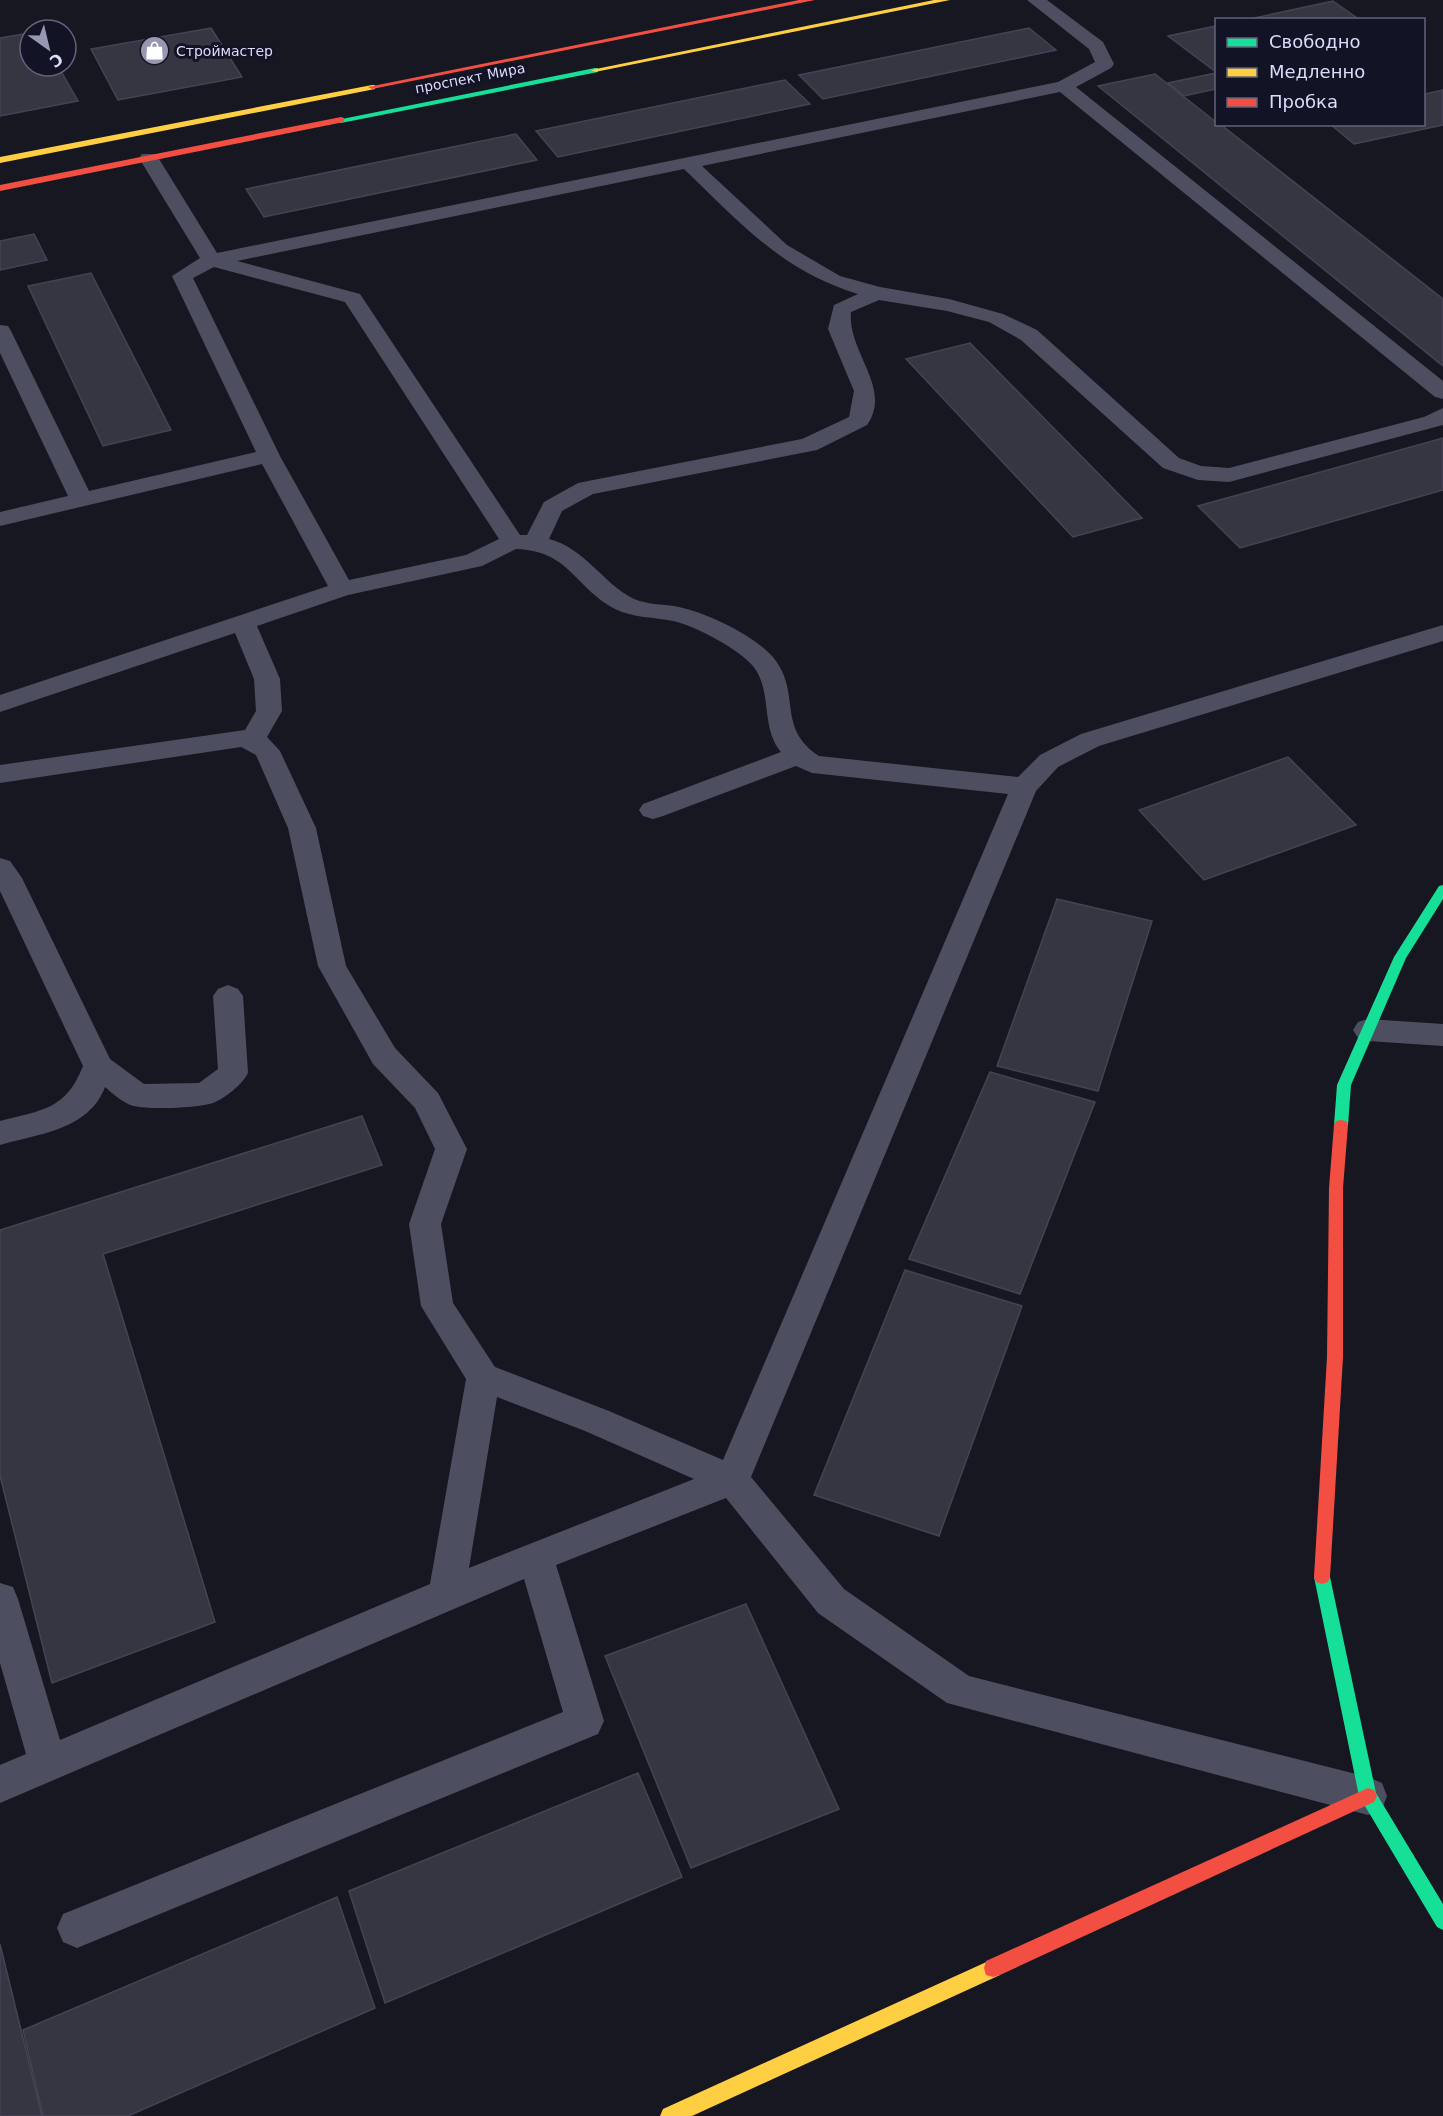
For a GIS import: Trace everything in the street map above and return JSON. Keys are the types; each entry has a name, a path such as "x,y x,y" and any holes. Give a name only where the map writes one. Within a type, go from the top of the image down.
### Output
{"main road":[{"name":"проспект Мира","path":"0,160 764,5 811,0"},
{"name":"проспект Мира","path":"0,188 946,0"},
{"path":"1443,889 1400,957 1344,1085 1336,1188 1335,1357 1322,1582 1368,1796 1443,1921"},
{"path":"670,2116 1368,1796"}],"lane":[{"path":"342,589 269,456 182,276 211,260 1064,86 1105,64 1097,46 1036,0"},
{"path":"1064,86 1443,392"},
{"path":"149,158 211,260 353,298 501,521 524,541 560,548 594,582 627,605 684,616 747,647 763,661 775,680 779,729 797,756 812,764 1024,787"},
{"path":"689,164 780,249 833,280 877,293 949,305 996,318 1029,335 1171,463 1198,473 1229,475 1432,422 1443,415"},
{"path":"0,704 342,589 473,561 524,541 552,507 586,488 809,445 859,420 865,391 838,329 841,309 877,293"},
{"path":"0,331 82,500"},
{"path":"0,519 269,456"},
{"path":"243,622 267,679 269,711 252,740"},
{"path":"0,1784 535,1557 732,1480 1024,787 1049,761 1090,740 1443,633"},
{"path":"0,774 242,738 252,740 267,751 302,828 332,966 384,1056 427,1101 451,1149 425,1224 436,1306 483,1377 597,1422 732,1480 831,1602 960,1691 1368,1796"},
{"path":"653,810 797,756"},
{"path":"0,868 8,878 98,1066 138,1096 205,1094 233,1073 228,996"},
{"path":"1368,1030 1443,1035"},
{"path":"0,1133 63,1116 88,1092 98,1066"},
{"path":"447,1594 483,1377"},
{"path":"77,1928 585,1720 535,1557"},
{"path":"0,1599 48,1763"}],"building":[{"path":"1333,1 1357,18 1254,18"},
{"path":"1215,26 1215,71 1168,36"},
{"path":"211,28 242,77 118,100 91,49"},
{"path":"1029,28 1056,50 823,99 799,75"},
{"path":"18,35 18,78 65,78 78,101 0,116 0,38"},
{"path":"1215,73 1215,89 1184,96 1168,83"},
{"path":"1155,74 1215,121 1215,126 1223,126 1443,299 1443,366 1098,86"},
{"path":"785,80 810,104 558,157 536,131"},
{"path":"1443,90 1443,125 1354,144 1332,126 1425,126 1425,94"},
{"path":"516,134 537,160 264,217 246,189"},
{"path":"34,234 47,260 0,270 0,241"},
{"path":"91,273 171,430 103,446 28,286"},
{"path":"970,343 1142,518 1073,537 906,359"},
{"path":"1443,438 1443,490 1240,548 1198,506"},
{"path":"1288,757 1356,825 1204,880 1139,810"},
{"path":"1057,899 1152,921 1098,1091 997,1066"},
{"path":"990,1072 1095,1102 1020,1294 909,1259"},
{"path":"362,1116 382,1165 103,1254 215,1622 52,1683 0,1476 0,1230"},
{"path":"905,1270 1022,1306 939,1536 814,1495"},
{"path":"746,1604 839,1809 691,1868 605,1656"},
{"path":"638,1773 682,1877 385,2003 349,1891"},
{"path":"337,1897 375,2008 128,2116 43,2116 23,2030"},
{"path":"0,1944 42,2116 0,2116"}],"traffic: fast":[{"path":"341,120 595,70"},
{"path":"1341,1125 1344,1085 1400,957 1443,889"},
{"path":"1322,1577 1368,1796 1443,1921"}],"traffic: slow":[{"path":"595,70 946,0"},
{"path":"0,160 372,87"},
{"path":"670,2116 993,1968"}],"traffic: jam":[{"path":"372,87 811,0"},
{"path":"0,188 341,120"},
{"path":"1322,1577 1335,1357 1336,1188 1341,1125"},
{"path":"993,1968 1368,1796"}],"place":[{"name":"Строймастер","path":"155,51"}]}
